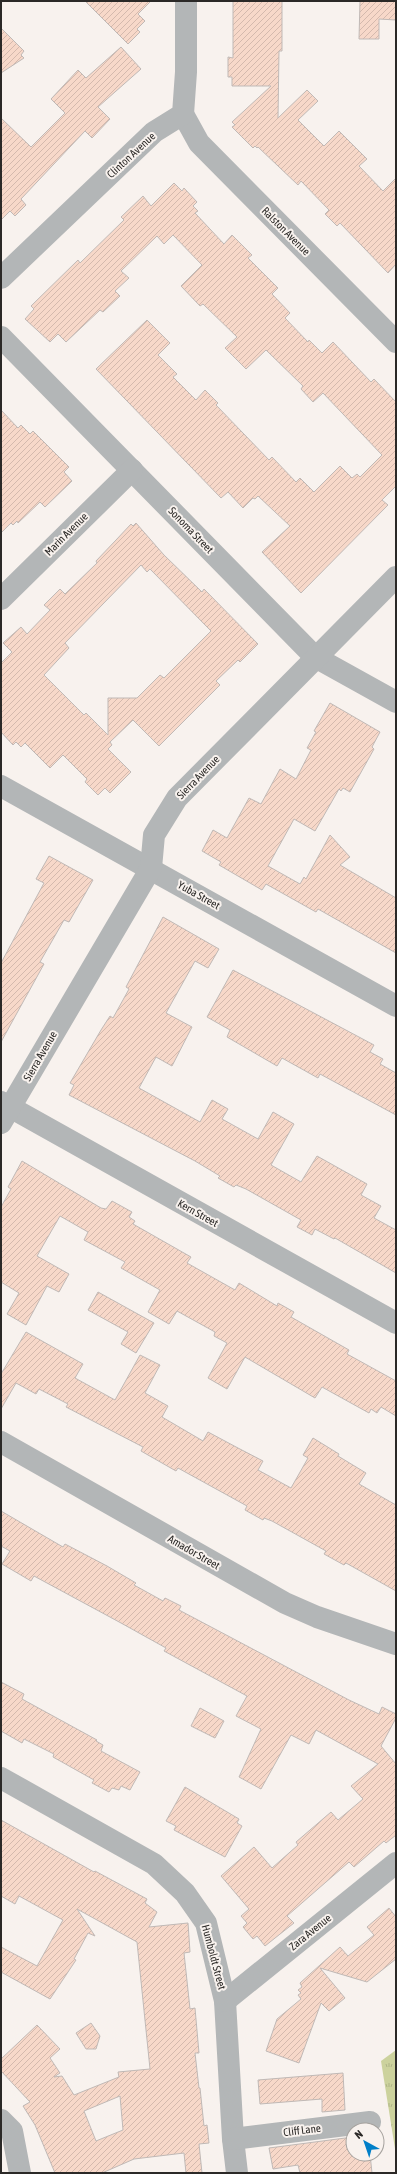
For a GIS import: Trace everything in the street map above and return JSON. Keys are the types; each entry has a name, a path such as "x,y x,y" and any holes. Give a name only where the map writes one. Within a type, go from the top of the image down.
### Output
{"street":[{"path":"183,114 186,72 186,1"},
{"name":"Clinton Avenue","path":"1,278 154,132 183,114"},
{"name":"Ralston Avenue","path":"183,114 199,143 396,342"},
{"name":"Sonoma Street","path":"1,337 315,657 396,702"},
{"name":"Marin Avenue","path":"1,599 132,470"},
{"name":"Sierra Avenue","path":"4,1111 150,868 154,835 177,798 315,657 396,577"},
{"name":"Yuba Street","path":"1,786 396,1006"},
{"name":"Kern Street","path":"4,1111 396,1323"},
{"name":"Amador Street","path":"1,1442 285,1603 317,1617 396,1644"},
{"name":"Humboldt Street","path":"1,1778 154,1864 185,1893 206,1923 225,2001 233,2138 237,2173"},
{"name":"Zara Avenue","path":"225,2001 396,1863"},
{"path":"1,2120 12,2131 20,2173"},
{"name":"Cliff Lane","path":"233,2138 345,2125"}],"green space":[{"path":"396,2050 396,2155 381,2061"}],"building":[{"path":"85,1 151,1 138,14 145,21 137,29 140,32 128,44"},
{"path":"233,1 282,1 282,51 279,51 278,118 307,90 318,101 298,120 324,146 339,131 367,159 359,166 383,191 396,178 396,264 388,273 340,223 337,226 325,214 329,210 301,181 298,185 258,147 257,148 255,146 253,148 232,127 235,125 232,122 271,86 232,86 232,77 228,77 228,57 233,58"},
{"path":"360,1 396,1 396,20 379,19 379,39 359,39"},
{"path":"1,28 24,51 21,55 24,58 1,73"},
{"path":"121,47 141,69 98,107 110,119 92,138 85,131 21,199 26,205 15,216 10,211 1,220 1,118 31,147 65,113 51,99 78,70 86,78"},
{"path":"174,183 182,191 184,188 197,202 193,206 198,211 195,213 224,244 232,235 252,255 248,258 278,288 272,294 290,313 285,318 308,342 309,340 322,353 333,342 371,382 374,379 396,402 396,486 382,500 388,505 301,593 262,552 290,526 258,496 255,499 253,498 243,508 228,492 221,498 96,369 147,320 170,343 158,355 177,374 173,377 196,400 205,390 218,403 216,405 269,460 272,457 296,482 300,478 314,492 340,466 352,478 357,474 360,477 382,455 323,393 313,402 301,389 303,386 266,350 246,369 225,348 237,337 203,304 200,306 181,286 202,265 173,235 164,244 157,236 121,271 129,278 115,291 120,296 103,312 100,310 66,342 58,334 50,342 25,319 34,309 31,306 78,260 80,263 124,220 121,217 143,196 151,206"},
{"path":"1,410 18,428 21,425 30,434 33,431 69,467 64,472 72,481 45,507 40,502 18,523 17,521 13,525 11,523 1,533"},
{"path":"136,523 164,555 202,592 204,589 258,644 240,662 238,660 216,681 220,685 159,746 133,720 110,742 112,745 108,749 131,772 110,793 105,788 98,795 85,782 87,779 63,755 50,768 25,743 21,747 16,742 13,745 1,732 1,663 12,652 3,643 21,627 27,634 50,610 44,605 60,589 65,594 97,563 96,561 131,524 133,526","holes":["141,565 147,572 150,569 211,631 164,678 160,675 137,698 108,698 108,735 86,713 84,715 44,675 69,648 65,643"]},
{"path":"330,703 380,732 372,747 374,749 350,792 343,788 341,791 339,789 315,831 294,819 268,866 300,884 304,877 306,879 330,835 350,857 340,865 396,898 396,953 318,909 316,912 266,884 262,890 219,865 221,862 202,851 213,830 227,838 249,798 261,804 280,769 296,779 311,750 307,748 316,732 314,731"},
{"path":"49,856 93,880 69,922 64,920 40,962 44,964 1,1042 1,963 44,883 36,879"},
{"path":"163,917 219,949 208,968 195,961 166,1013 192,1027 172,1066 156,1057 139,1088 200,1122 212,1100 228,1109 222,1119 258,1139 273,1112 294,1124 271,1165 301,1182 317,1156 367,1184 361,1195 381,1206 374,1218 396,1230 396,1273 335,1238 334,1239 315,1229 312,1235 297,1227 301,1220 246,1189 236,1185 234,1187 218,1178 220,1176 195,1161 69,1095 74,1085 70,1083 110,1016 113,1018 129,989 126,987"},
{"path":"233,970 374,1045 370,1052 383,1059 380,1064 396,1073 396,1115 320,1074 318,1078 282,1058 277,1066 227,1037 230,1030 207,1017"},
{"path":"22,1161 101,1208 106,1209 112,1201 132,1212 129,1217 135,1221 133,1224 191,1257 187,1263 235,1290 239,1283 277,1306 278,1303 294,1312 291,1317 349,1350 347,1354 396,1381 396,1416 381,1407 377,1413 371,1409 369,1413 322,1387 315,1398 245,1357 227,1389 208,1378 227,1343 214,1336 215,1332 177,1311 169,1324 148,1312 160,1290 121,1268 125,1262 84,1240 88,1232 60,1216 37,1256 69,1274 59,1292 47,1286 26,1325 7,1314 19,1293 1,1282 1,1207 11,1189 8,1187"},
{"path":"98,1292 154,1323 136,1353 121,1344 128,1332 88,1310"},
{"path":"26,1332 83,1364 75,1378 115,1400 140,1355 160,1365 145,1393 168,1406 162,1417 203,1441 208,1432 263,1461 258,1470 291,1488 308,1458 303,1455 313,1438 339,1454 338,1456 366,1473 359,1484 396,1505 396,1591 346,1563 344,1565 324,1554 326,1551 272,1521 264,1518 263,1520 245,1510 247,1506 178,1468 176,1471 141,1451 143,1447 66,1407 68,1404 39,1389 36,1394 16,1383 1,1409 1,1374"},
{"path":"1,1511 63,1547 65,1544 107,1566 136,1583 134,1585 163,1601 165,1598 181,1606 179,1610 349,1700 379,1714 382,1707 396,1714 396,1718 381,1746 396,1764 396,1835 386,1843 384,1841 354,1867 349,1862 287,1916 294,1923 265,1946 257,1936 253,1939 243,1927 247,1923 241,1916 249,1909 221,1876 254,1847 272,1868 298,1845 296,1842 331,1812 338,1820 363,1799 351,1786 378,1764 316,1730 309,1744 291,1735 261,1789 239,1777 261,1729 236,1716 247,1696 164,1651 166,1648 34,1576 31,1581 2,1564 10,1551 1,1546"},
{"path":"1,1682 24,1694 22,1699 97,1740 96,1741 103,1745 101,1751 140,1772 130,1790 121,1786 119,1790 112,1788 109,1792 92,1783 94,1780 53,1757 54,1754 24,1739 22,1743 1,1731"},
{"path":"200,1708 224,1721 215,1738 191,1726"},
{"path":"185,1787 239,1819 237,1823 242,1826 225,1857 174,1830 176,1826 166,1821"},
{"path":"1,1820 94,1872 95,1871 147,1899 145,1903 157,1912 149,1927 188,1923 190,1952 184,1953 190,2009 195,2008 199,2053 195,2053 204,2126 207,2125 209,2143 199,2144 202,2173 186,2173 184,2153 134,2159 102,2173 55,2173 35,2125 23,2106 30,2102 1,2071 1,2059 37,2025 60,2049 50,2058 60,2073 54,2077 62,2076 74,2095 119,2077 118,2072 150,2069 137,1942 77,1909 95,1936 88,1933 74,1959 76,1960 50,1999 1,1972 1,1947 37,1966 63,1920 19,1896 15,1904 1,1896","holes":["120,2096 123,2130 96,2141 84,2111"]},
{"path":"389,1908 396,1917 396,1959 367,1982 320,1968 345,1998 329,2011 321,2003 299,2063 266,2051 277,2019 301,1999 298,1995 301,1993 298,1990 302,1987 300,1983 340,1947 348,1956 374,1935 367,1927"},
{"path":"91,2023 100,2036 96,2049 86,2049 76,2033"},
{"path":"343,2073 345,2110 322,2112 322,2099 260,2104 258,2080"},
{"path":"345,2138 345,2162 371,2162 372,2173 300,2173 298,2165 273,2169 269,2148"}]}
